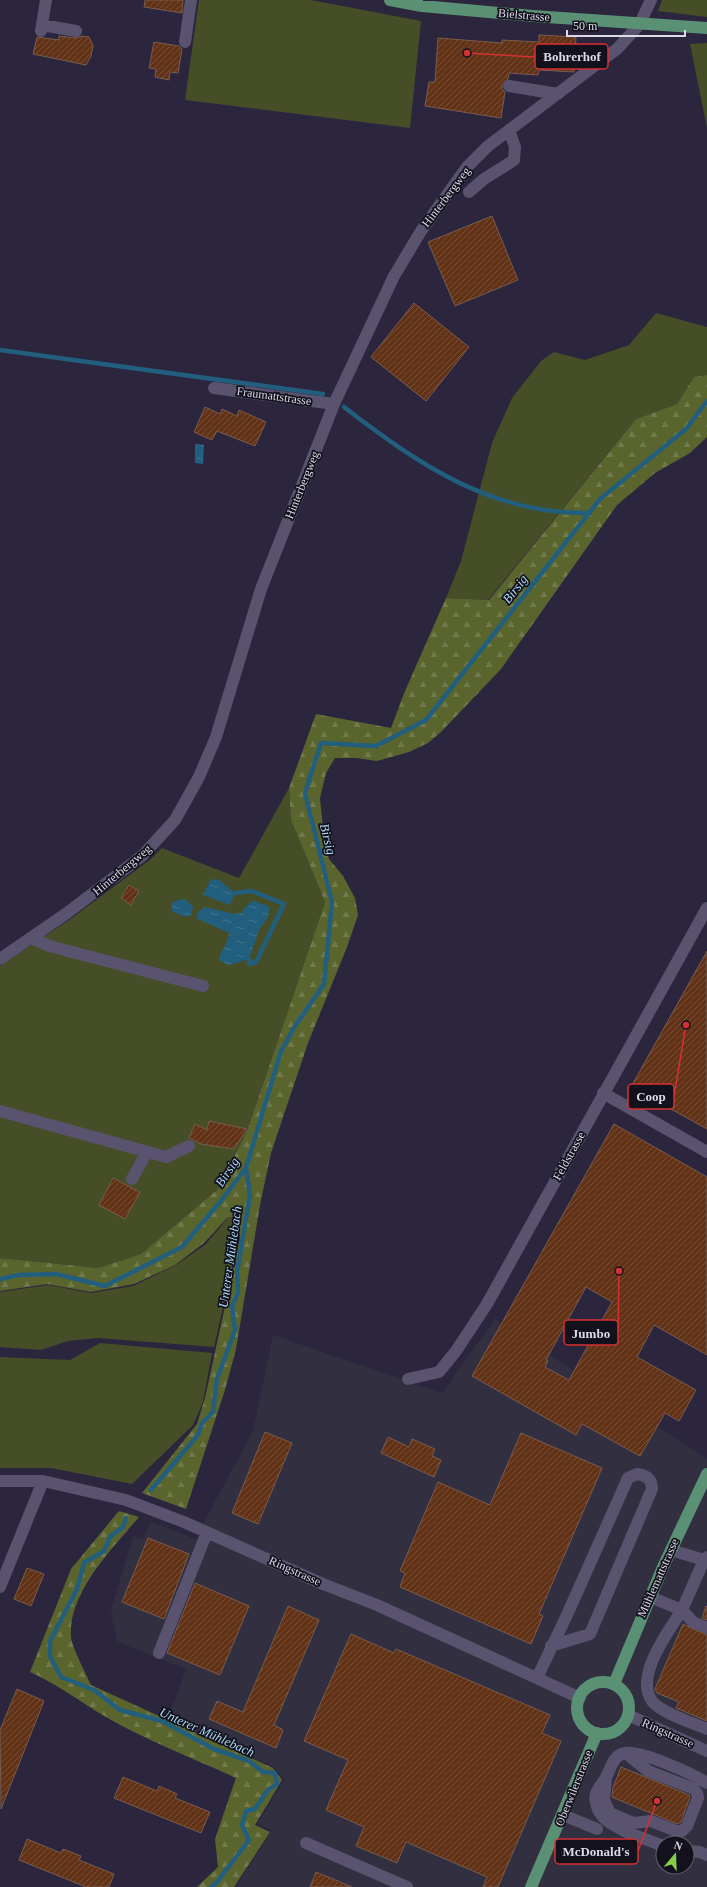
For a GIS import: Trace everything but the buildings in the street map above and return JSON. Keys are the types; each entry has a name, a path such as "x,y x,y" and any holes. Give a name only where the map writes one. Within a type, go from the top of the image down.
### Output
{"main road":[{"name":"Bielstrasse","path":"390,0 422,6 639,25 707,28"},
{"name":"Mühlemattstrasse","path":"614,1684 650,1597 707,1474"},
{"path":"607,1682 614,1684 620,1688 628,1701 628,1715 625,1721 616,1730 610,1733 597,1733 582,1723 578,1706 580,1698 588,1687 594,1684 607,1682"},
{"name":"Oberwilerstrasse","path":"531,1887 597,1733"}],"street":[{"path":"46,0 41,28 76,30"},
{"path":"185,42 191,0"},
{"name":"Hinterbergweg","path":"0,959 67,913 142,856 175,820 200,777 216,737 260,589 334,404 394,276 421,231 467,167 488,146 617,49 639,25 651,0"},
{"path":"509,86 558,94"},
{"path":"469,192 484,179 514,160 515,147 509,130"},
{"name":"Fraumattstrasse","path":"214,388 334,404"},
{"name":"Feldstrasse","path":"408,1379 439,1372 456,1352 487,1304 707,908"},
{"path":"32,938 49,946 203,986"},
{"path":"603,1093 707,1152"},
{"path":"0,1111 166,1157 188,1146"},
{"path":"132,1179 147,1152"},
{"path":"537,1678 551,1646 567,1615 628,1478 637,1474 648,1477 651,1481 652,1489 590,1634 551,1646"},
{"name":"Ringstrasse","path":"0,1481 43,1481 126,1500 207,1532 323,1584 377,1605 580,1698"},
{"path":"0,1588 43,1481"},
{"path":"159,1653 207,1532"},
{"path":"671,1550 706,1559 682,1610 659,1646 649,1672 646,1688 653,1702 664,1710 707,1728"},
{"path":"650,1597 682,1610 693,1622 707,1628"},
{"name":"Ringstrasse","path":"628,1715 707,1751"},
{"path":"606,1778 604,1800 610,1813 633,1823 651,1821 676,1831 682,1831 687,1826 698,1798 697,1792 694,1789 648,1771 626,1753"},
{"path":"655,1843 614,1825 602,1817 596,1804 596,1796 599,1787 606,1778 615,1760 621,1754 626,1753 649,1757 695,1776 707,1783"},
{"path":"563,1815 597,1829"},
{"path":"306,1843 407,1887"},
{"path":"695,1852 707,1855"}],"shaded area":[{"path":"495,1319 707,1459 707,1887 236,1887 272,1830 257,1824 284,1780 274,1767 168,1719 186,1669 117,1642 111,1611 133,1536 143,1539 151,1521 197,1540 206,1518 253,1431 273,1335 442,1393"}],"green space":[{"path":"199,0 311,0 421,21 410,128 185,100"},
{"path":"662,0 707,0 707,17 658,11"},
{"path":"707,43 707,128 690,44"},
{"path":"656,313 707,327 707,375 694,377 677,404 636,419 488,600 446,598 461,561 492,443 512,398 541,361 554,352 585,360 629,345"},
{"path":"707,375 707,437 690,453 655,473 617,505 501,669 441,732 428,743 409,752 377,761 356,758 335,758 326,773 320,798 324,840 329,859 343,876 355,898 358,915 347,947 308,1043 271,1153 260,1205 236,1349 225,1390 186,1509 142,1493 197,1424 205,1398 240,1238 237,1216 227,1218 204,1243 175,1265 134,1284 91,1292 47,1284 0,1291 0,1258 98,1268 141,1254 218,1189 247,1131 325,902 291,820 289,788 316,714 391,728 405,691 446,598 489,600 636,419 677,404 694,377"},
{"path":"289,788 291,820 325,902 247,1131 218,1189 141,1254 98,1268 0,1258 0,966 69,920 151,859 162,848 239,878"},
{"path":"236,1217 239,1237 214,1347 98,1338 68,1341 41,1350 0,1347 0,1292 48,1285 91,1293 133,1286 176,1265 205,1245 228,1218"},
{"path":"100,1343 212,1353 203,1402 193,1425 132,1484 51,1468 0,1468 0,1357 70,1360"},
{"path":"119,1511 139,1517 105,1557 84,1588 72,1620 72,1641 76,1654 91,1685 273,1768 282,1780 255,1825 270,1832 234,1887 197,1887 218,1867 215,1839 236,1778 154,1742 122,1726 50,1682 30,1672 71,1569"}],"water":[{"path":"195,444 204,445 203,464 195,463"},
{"path":"211,879 219,880 235,893 230,905 203,895"},
{"path":"182,899 188,901 193,907 191,915 186,917 173,912 171,908 173,902"},
{"path":"254,901 270,907 268,917 259,930 249,959 229,965 219,960 228,940 229,933 196,918 198,912 205,907 234,914 241,913 250,902"}],"waterway":[{"path":"0,350 323,394"},
{"name":"Birsig","path":"0,1279 18,1275 56,1274 105,1286 182,1247 220,1202 246,1168 281,1051 295,1026 324,984 332,902 305,793 321,743 376,746 426,720 600,499 686,429 707,401"},
{"path":"344,407 400,448 458,482 489,495 521,505 554,511 590,513"},
{"path":"235,893 252,891 284,904 256,962 249,964 249,959"},
{"name":"Unterer Mühlebach","path":"151,1490 198,1435 202,1423 213,1412 217,1379 235,1330 232,1307 238,1292 237,1272 250,1195 246,1168"},
{"name":"Unterer Mühlebach","path":"126,1518 123,1527 110,1537 104,1551 84,1563 77,1589 50,1641 50,1656 61,1677 94,1690 120,1710 162,1721 214,1749 249,1761 263,1772 275,1773 277,1784 268,1790 255,1809 246,1811 242,1825 249,1840 217,1882 211,1887"}],"place":[{"name":"Bohrerhof","path":"467,53"},
{"name":"Coop","path":"686,1025"},
{"name":"Jumbo","path":"619,1271"},
{"name":"McDonald's","path":"657,1801"}]}
